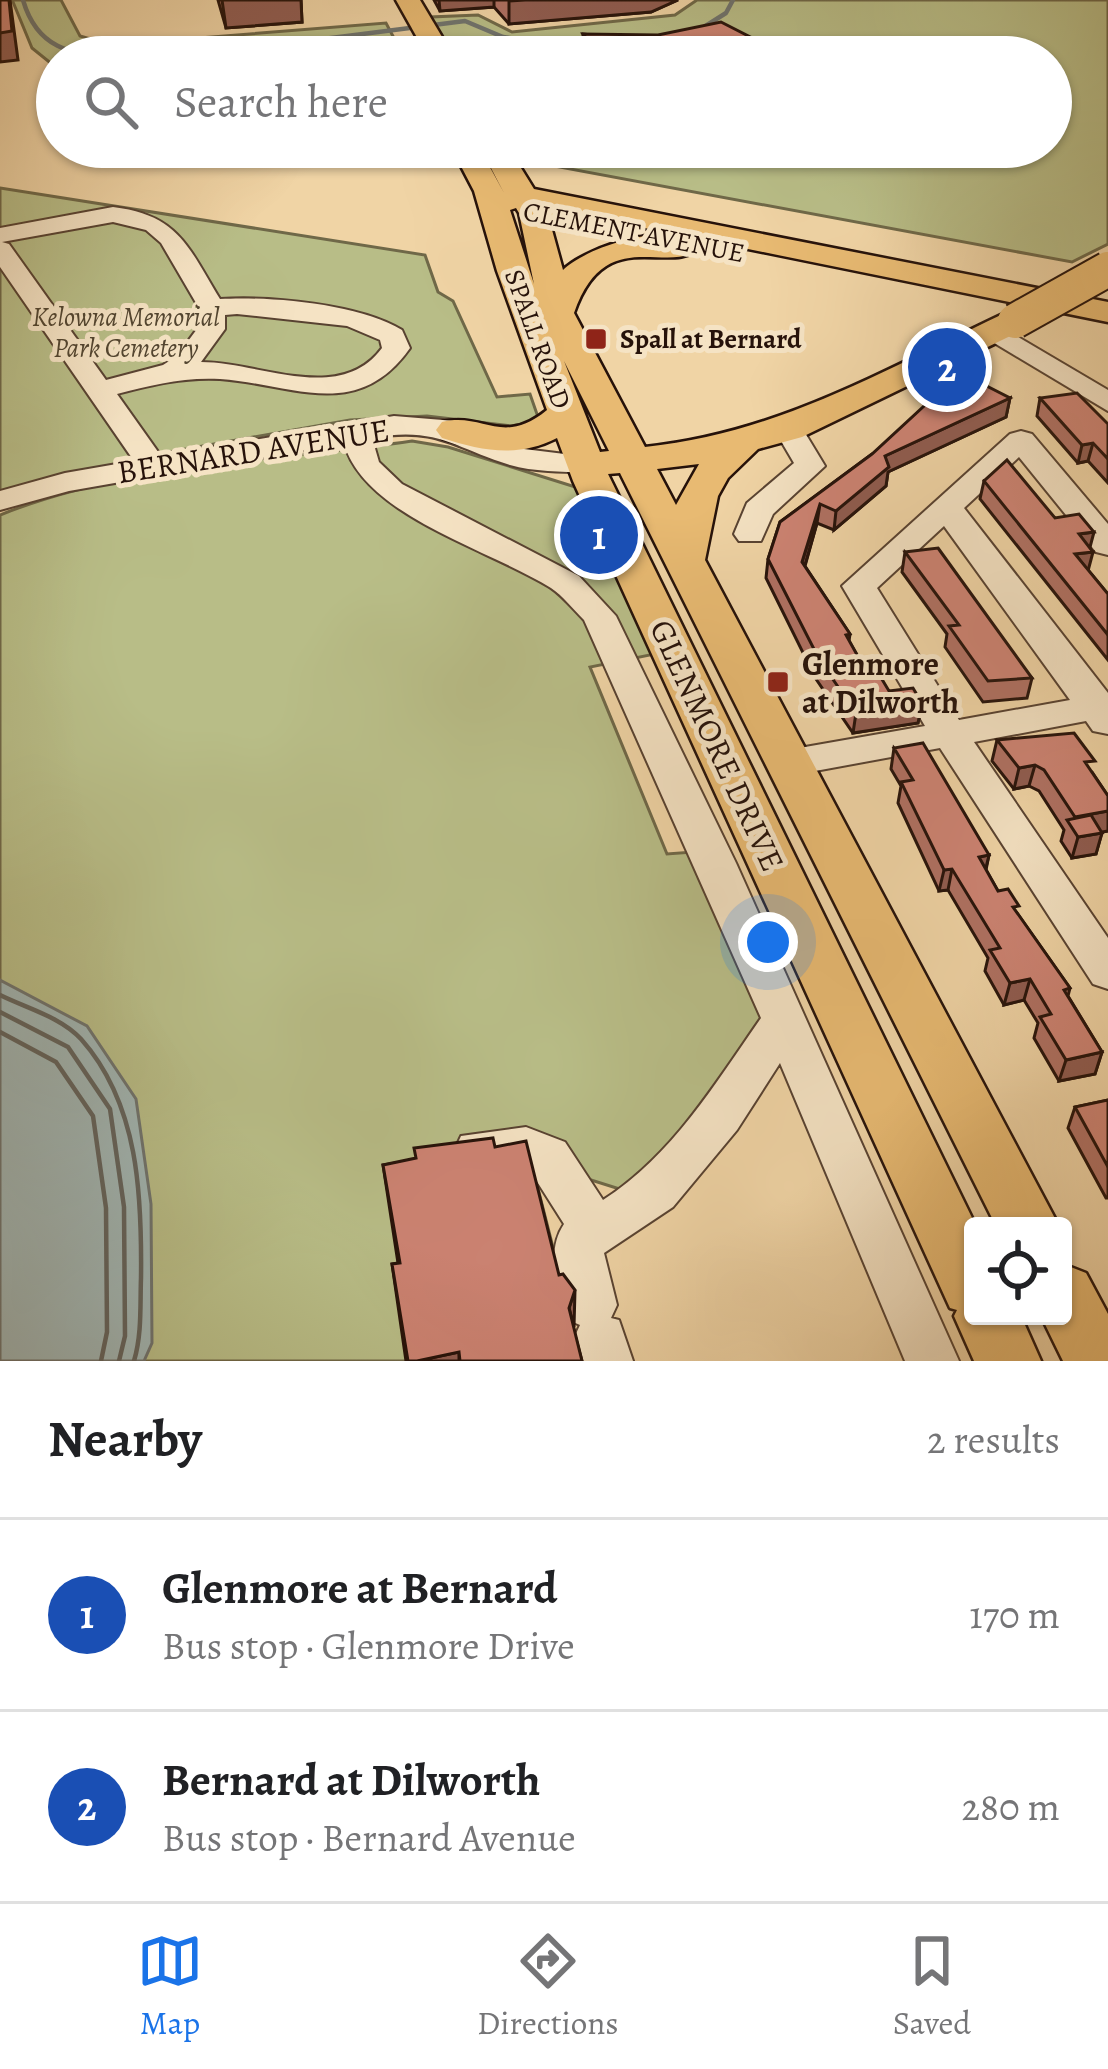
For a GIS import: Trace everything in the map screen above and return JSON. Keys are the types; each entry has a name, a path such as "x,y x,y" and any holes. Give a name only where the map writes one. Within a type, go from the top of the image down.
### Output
{"main road":[{"name":"SPALL ROAD","path":"484,168 517,205 566,415 609,462"},
{"name":"SPALL ROAD","path":"502,168 557,313 602,403 609,462"},
{"name":"CLEMENT AVENUE","path":"517,205 1108,322"},
{"name":"CLEMENT AVENUE","path":"517,205 1108,312"},
{"path":"557,313 576,272 603,255 662,245 707,246"},
{"name":"BERNARD AVENUE","path":"609,462 743,443 789,428 1006,326 1108,269"},
{"path":"602,403 628,422 661,435 743,443"},
{"path":"455,430 508,443 533,438 566,415"},
{"path":"684,564 692,505 720,461 743,443"},
{"name":"GLENMORE DRIVE","path":"609,462 684,564 1023,1217"},
{"name":"GLENMORE DRIVE","path":"609,462 964,1267"},
{"path":"1072,1311 1098,1361"},
{"path":"991,1325 1008,1361"}],"street":[{"path":"0,235 116,214 164,230 212,308 211,329 187,362 173,371"},
{"path":"0,249 154,466"},
{"path":"100,390 173,371 206,370 283,385 330,385 373,374 396,348 392,336 362,317 298,313 257,303 212,308"},
{"path":"1006,326 1108,402"},
{"name":"BERNARD AVENUE","path":"0,501 65,482 355,430 427,425 455,430 518,458 609,462"},
{"path":"750,534 758,510 810,466 789,428"},
{"path":"355,430 365,465 391,491 567,583 599,616 932,1361"},
{"path":"1108,545 1021,440 860,586 949,732 1108,973"},
{"path":"947,508 1104,712"},
{"path":"788,763 949,732 1104,712"},
{"path":"599,1335 578,1257 579,1242 656,1192 721,1116 783,1021"},
{"path":"442,1158 526,1147 548,1157 594,1229"}],"green space":[{"path":"7,0 61,0 80,36 36,36 36,51 13,2"},
{"path":"697,0 1108,0 1108,244 1072,262 565,168 1072,168 1072,36 441,36 431,17 478,15 512,32 675,15"},
{"path":"386,23 393,36 224,36"},
{"name":"Kelowna Memorial Park Cemetery","path":"0,188 425,255 438,292 453,301 497,397 530,394 538,417 511,426 427,416 350,420 158,454 0,494"},
{"path":"412,441 448,447 585,490 655,654 590,667 667,854 693,852 755,994 764,1026 722,1085 629,1192 531,1161 582,1361 0,1361 0,515 100,484 151,474"}],"water":[{"path":"0,980 87,1026 136,1099 151,1204 152,1343 144,1361 0,1361"}],"building":[{"path":"0,0 9,0 12,31 0,33"},
{"path":"721,22 748,36 584,36 583,34 658,35"},
{"path":"971,378 1010,398 885,456 889,467 836,511 820,504 802,562 850,634 846,635 870,678 880,676 889,691 913,688 922,703 856,713 819,659 768,559 780,522 872,454 936,395"},
{"path":"1077,393 1108,424 1108,459 1093,443 1082,445 1040,398"},
{"path":"1007,460 1055,518 1079,514 1094,532 1079,534 1093,552 1075,554 1108,594 1108,635 984,481"},
{"path":"938,548 1032,678 988,681 949,626 959,625 905,552"},
{"path":"1074,733 1095,761 1085,762 1108,796 1108,811 1075,817 1044,770 1035,765 1019,768 997,740"},
{"path":"923,743 989,855 979,857 998,891 1008,889 1019,906 1013,907 1070,988 1064,990 1102,1052 1066,1060 1040,1017 1051,1014 1030,979 1010,983 990,950 1000,948 952,869 944,870 901,782 913,780 894,748"},
{"path":"1091,815 1102,833 1078,837 1067,820"},
{"path":"1108,1100 1108,1167 1075,1107"},
{"path":"493,1138 495,1147 526,1141 559,1275 575,1290 569,1308 582,1361 460,1361 459,1352 408,1361 392,1264 400,1263 383,1165 416,1158 414,1148"}],"waterway":[{"path":"23,0 43,36"},
{"path":"696,32 726,13 733,0"},
{"path":"347,36 465,21 501,36"}],"place":[{"name":"Spall at Bernard","path":"596,339"},
{"name":"Bernard at Dilworth","path":"947,367"},
{"name":"Glenmore at Bernard","path":"599,535"},
{"name":"Glenmore at Dilworth","path":"778,682"}]}
